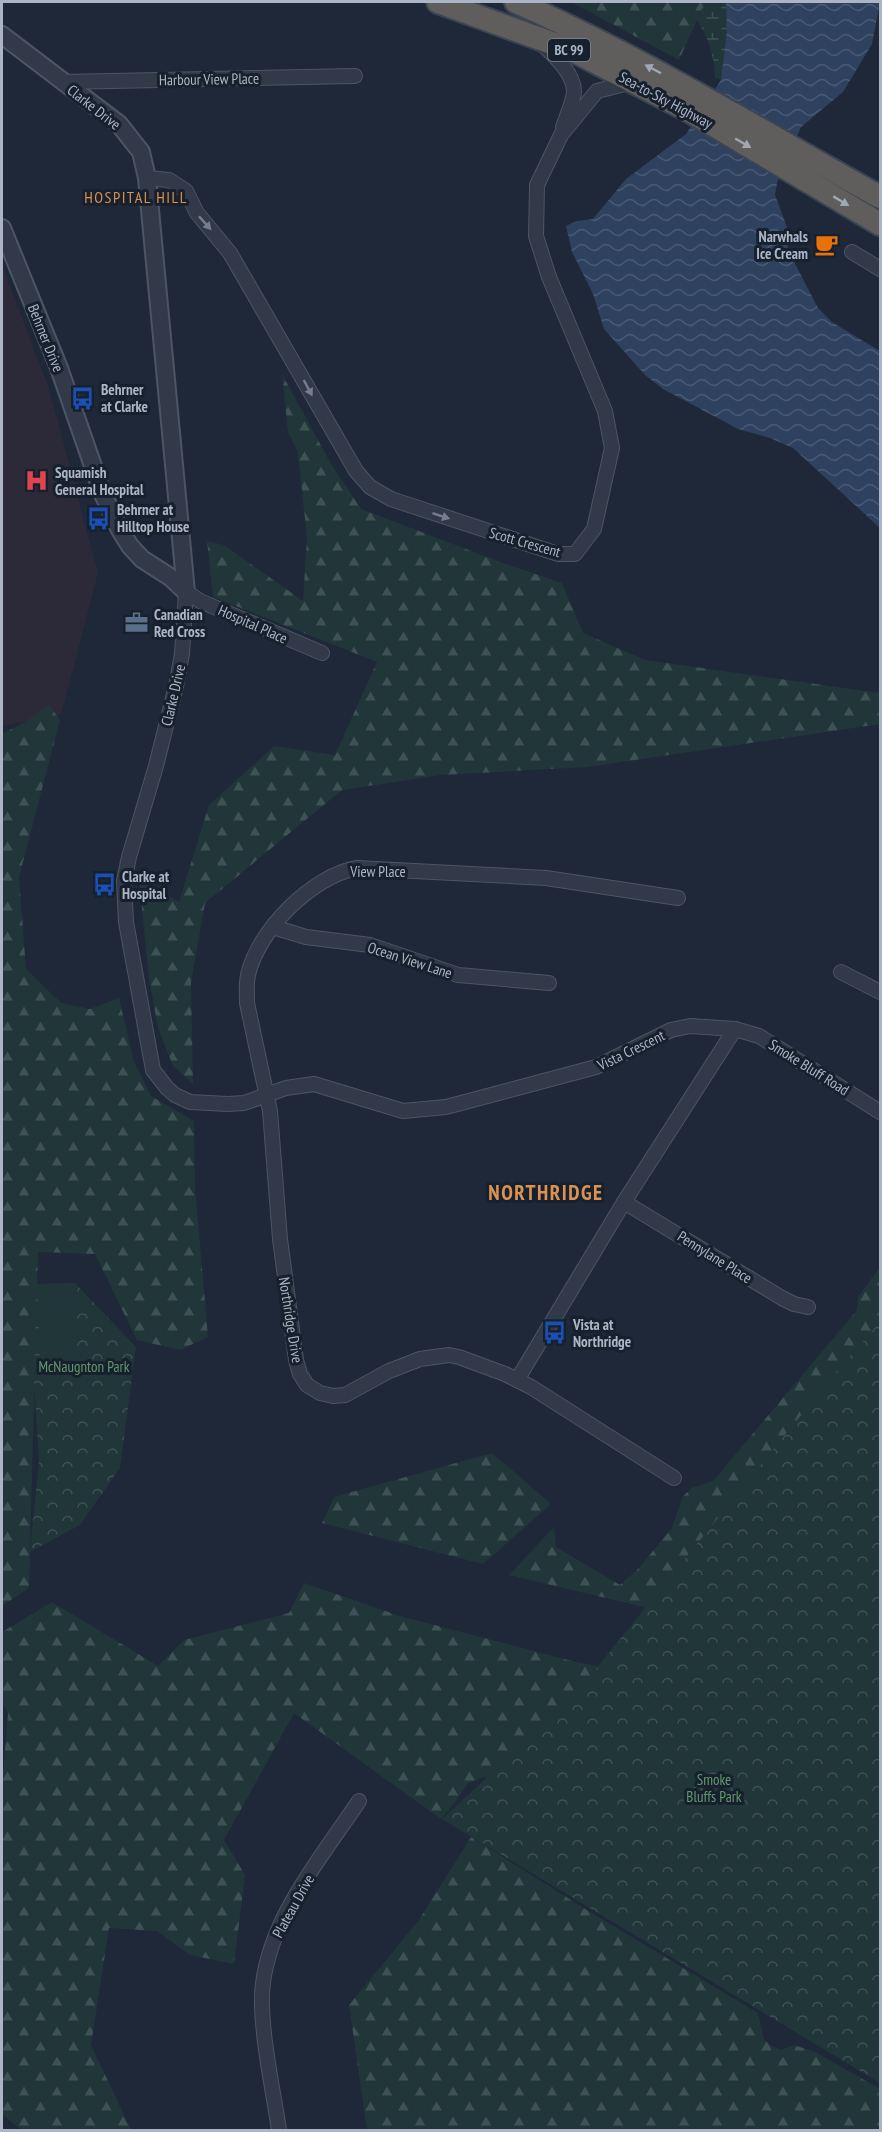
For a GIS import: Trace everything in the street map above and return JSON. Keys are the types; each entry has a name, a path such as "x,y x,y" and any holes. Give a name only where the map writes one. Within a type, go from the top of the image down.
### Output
{"highway":[{"name":"Sea-to-Sky Highway","path":"438,2 531,34 574,51 633,82 699,104"},
{"path":"471,2 531,34"},
{"name":"Sea-to-Sky Highway","path":"516,2 609,45 699,104 806,168 880,224"},
{"name":"Sea-to-Sky Highway","path":"806,168 880,197"}],"street":[{"path":"531,34 554,54 567,71 574,91 561,135"},
{"name":"Clarke Drive","path":"2,35 119,124 141,152 147,178 186,592 182,654 176,686 127,869 124,899 126,922 145,1034 153,1070 158,1078 176,1095 190,1102 244,1103 267,1094"},
{"name":"Harbour View Place","path":"62,82 355,76"},
{"name":"Scott Crescent","path":"147,178 169,180 186,191 197,213 219,238 244,274 356,471 370,487 391,499 558,554 575,554 594,529 612,448 605,411 549,277 536,236 537,185 561,135 597,91 633,82"},
{"name":"Behrner Drive","path":"2,228 59,368 102,492 120,532 142,559 170,577 186,592"},
{"path":"852,252 880,269"},
{"name":"Hospital Place","path":"186,592 200,601 322,653"},
{"name":"View Place","path":"267,1094 253,1033 246,988 248,974 257,953 273,927 291,906 321,881 336,873 357,868 546,878 678,898"},
{"name":"Ocean View Lane","path":"273,927 306,937 370,945 458,975 549,983"},
{"path":"841,972 880,992"},
{"name":"Vista Crescent","path":"267,1094 293,1086 314,1084 403,1111 429,1110 596,1067 671,1030 682,1027 735,1029"},
{"path":"517,1380 624,1202 735,1029"},
{"name":"Smoke Bluff Road","path":"735,1029 759,1036 880,1112"},
{"name":"Northridge Drive","path":"267,1094 287,1297 296,1360 300,1374 307,1385 320,1393 333,1396 345,1395 389,1371 420,1359 449,1355 459,1357 517,1380 674,1478"},
{"name":"Pennylane Place","path":"624,1202 782,1298 808,1307"},
{"name":"Plateau Drive","path":"279,2130 262,2015 262,1993 266,1969 284,1916 359,1801"}],"shaded area":[{"name":"Squamish General Hospital","path":"2,265 49,389 98,573 61,715 2,726"}],"green space":[{"path":"571,2 705,2 679,60"},
{"path":"705,2 760,2 721,80 715,78 710,48 697,20"},
{"path":"282,374 331,464 361,509 562,583 583,633 645,660 880,693 880,724 588,767 441,775 342,790 205,903 191,983 193,1084 173,1066 158,1028 149,978 139,879 179,902 209,805 274,746 335,755 377,662 213,597 207,541 224,545 303,601 307,538 298,453 288,432"},
{"path":"49,705 60,720 19,877 26,969 61,1003 90,1009 119,998 134,1062 151,1096 194,1121 195,1188 208,1337 180,1350 137,1340 95,1254 38,1252 29,1588 2,1606 2,734 25,722"},
{"path":"880,1267 880,1371 669,1613 509,1575 554,1527 556,1547 620,1585 638,1569 672,1528 683,1496 692,1488 713,1481 857,1310 858,1297"},
{"name":"McNaugnton Park","path":"75,1283 136,1347 120,1468 80,1525 30,1552 39,1461 34,1382 37,1284"},
{"path":"75,1283 77,1360 40,1361 37,1284"},
{"name":"Smoke Bluffs Park","path":"880,1322 880,2083 442,1819 570,1701 835,1373"},
{"path":"492,1453 551,1504 483,1564 322,1523 334,1497"},
{"path":"304,1583 400,1616 568,1660 656,1679 501,1784 483,1777 467,1784 441,1819 294,1713 224,1840 245,1875 234,1964 190,1955 157,1931 109,1928 91,2045 131,2130 21,2130 2,2114 2,1786 8,1713 2,1702 2,1632 52,1602 158,1666 184,1640 289,1613"},
{"path":"471,1837 758,2013 764,2040 772,2046 781,2050 794,2045 815,2052 880,2089 880,2130 367,2130 349,2005 419,1920"}],"water":[{"path":"726,2 880,2 872,44 843,92 801,127 777,183 775,195 787,227 788,250 818,308 832,322 880,351 880,528 793,448 770,438 738,429 663,389 645,375 604,329 593,294 572,252 566,226 576,221 593,219 626,179 686,134 721,80 727,30"}],"place":[{"name":"Narwhals Ice Cream","path":"826,245"},
{"name":"Behrner at Clarke","path":"83,398"},
{"name":"Squamish General Hospital","path":"37,481"},
{"name":"Behrner at Hilltop House","path":"99,518"},
{"name":"Canadian Red Cross","path":"136,623"},
{"name":"Clarke at Hospital","path":"104,885"},
{"name":"Vista at Northridge","path":"555,1333"}],"district":[{"name":"HOSPITAL HILL","path":"136,197"},
{"name":"NORTHRIDGE","path":"546,1192"}]}
